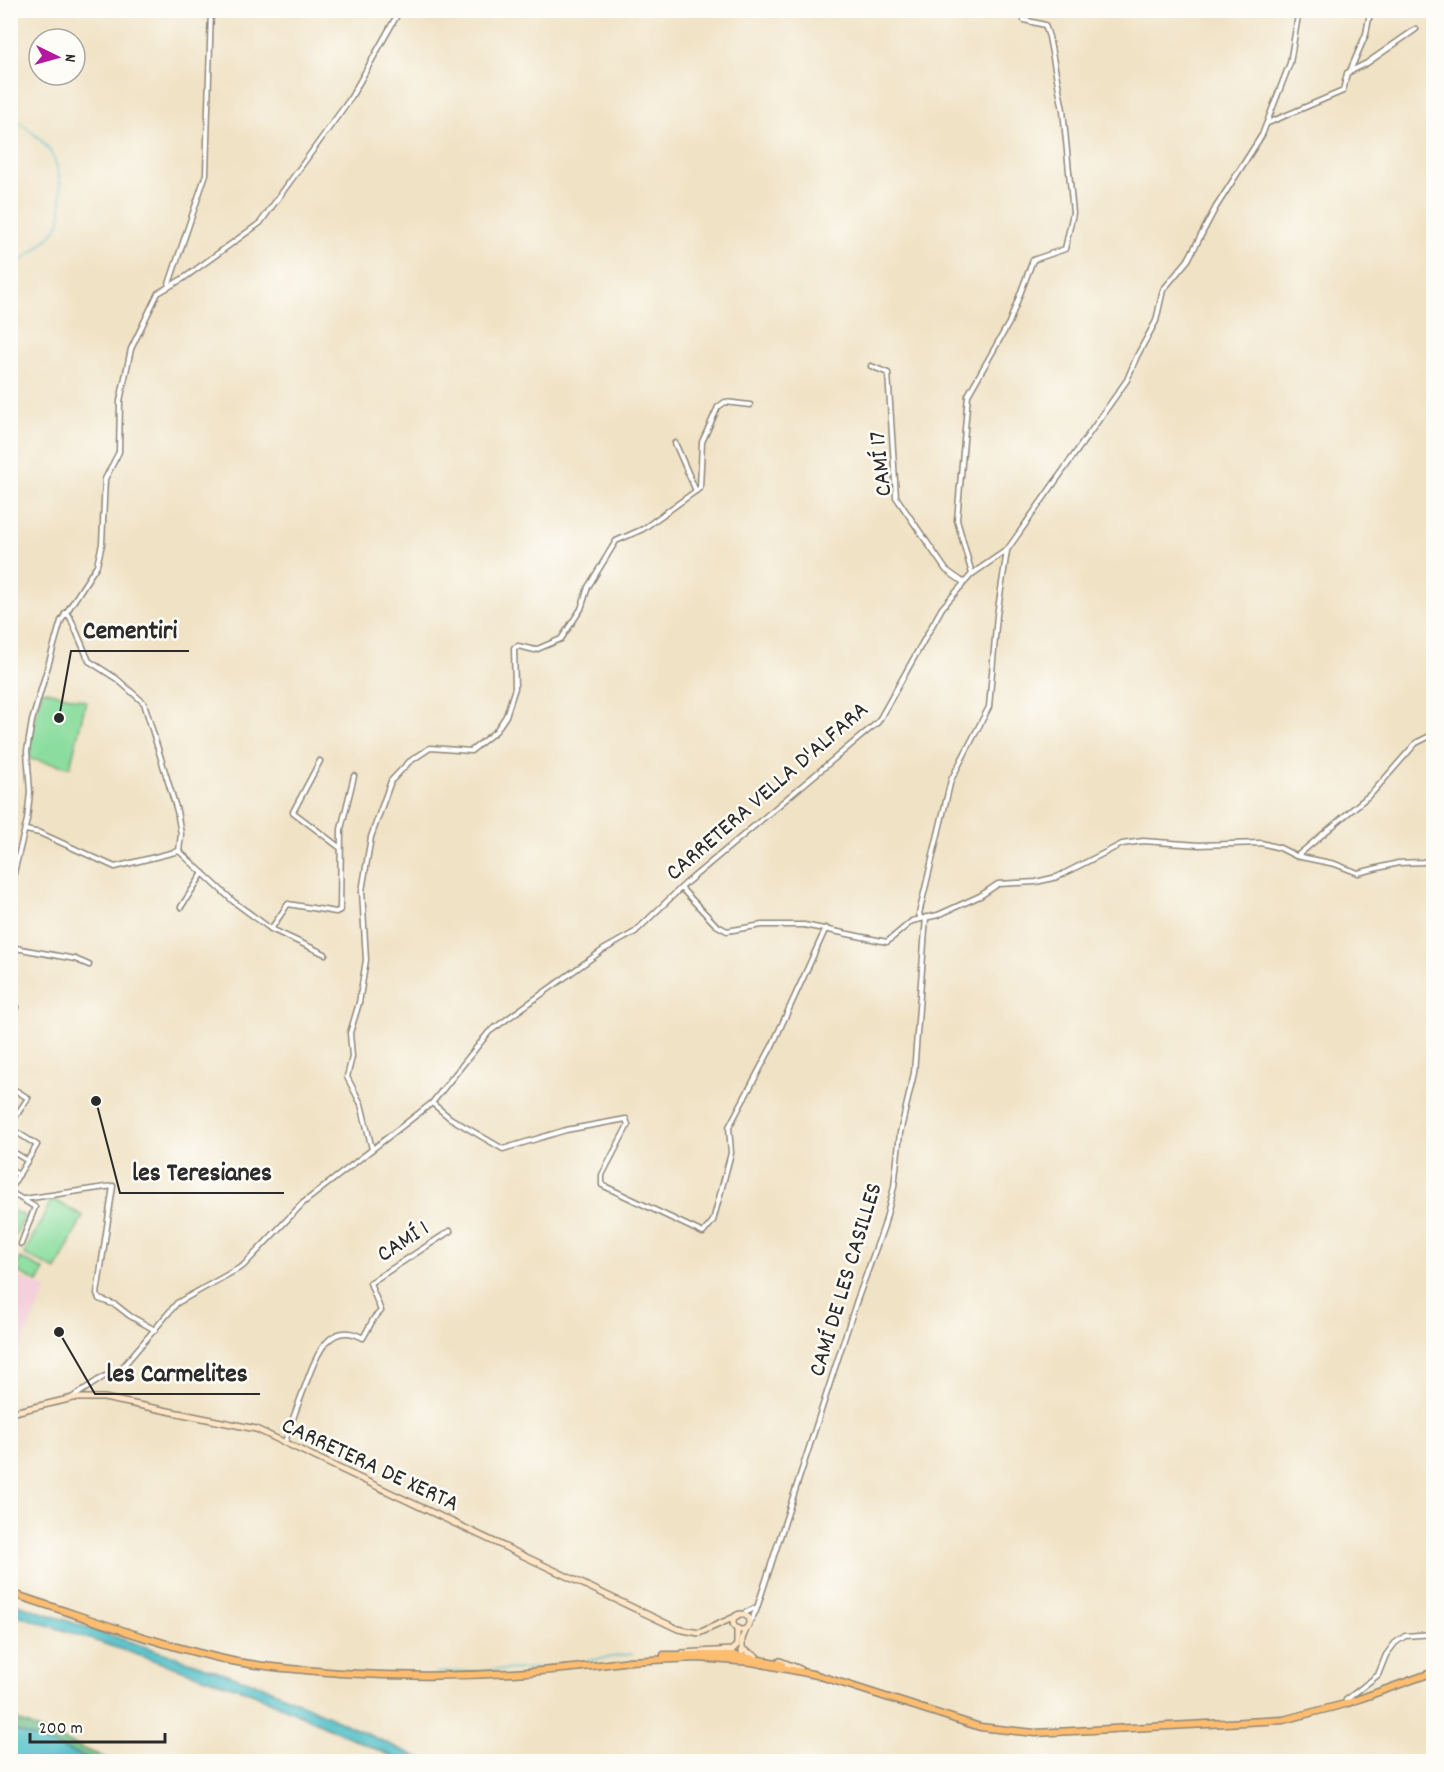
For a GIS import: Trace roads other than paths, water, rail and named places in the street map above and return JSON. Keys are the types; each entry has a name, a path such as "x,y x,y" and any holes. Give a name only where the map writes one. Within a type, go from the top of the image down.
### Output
{"main road":[{"name":"CARRETERA DE XERTA","path":"10,1413 73,1398 104,1398 256,1430 684,1631 699,1633 720,1625"},
{"path":"10,1593 202,1654 279,1668 370,1675 476,1676 543,1672 681,1654 739,1650 953,1719 1003,1731 1120,1729 1268,1722 1302,1717 1346,1704 1434,1672"},
{"path":"739,1650 736,1627 740,1615"},
{"path":"740,1615 748,1625"},
{"path":"720,1625 740,1615"},
{"path":"720,1625 736,1627 748,1625"},
{"path":"739,1650 748,1625"},
{"path":"628,1661 696,1658 739,1650 773,1666"},
{"path":"696,1658 773,1666 817,1675"}],"street":[{"path":"168,287 206,174 211,10"},
{"path":"10,890 26,830 30,792 29,735 53,643 65,613 97,565 102,544 105,479 119,452 120,401 131,349 155,296 260,223 350,99 400,10"},
{"path":"972,574 957,520 968,395 1009,323 1033,260 1065,249 1073,213 1063,110 1049,37 1045,26 1024,20 1023,10"},
{"name":"CARRETERA VELLA D'ALFARA","path":"73,1398 103,1377 120,1370 177,1303 243,1266 303,1203 432,1103 489,1032 603,950 635,932 681,888 878,722 942,608 963,582 1007,550 1127,380 1156,321 1163,290 1188,260 1267,123 1271,106 1290,63 1299,10"},
{"path":"1267,123 1343,91 1345,78 1350,72 1366,34 1369,18"},
{"path":"1350,72 1416,29"},
{"name":"CAMÍ 17","path":"871,366 888,374 896,497 946,570 963,582"},
{"path":"372,1149 361,1104 347,1074 352,1057 350,1033 359,1003 366,960 362,888 372,833 389,784 398,771 425,750 439,748 471,751 496,730 505,720 515,688 513,662 515,647 535,650 561,639 581,609 590,584 616,542 623,536 641,530 701,487 702,441 719,405 725,402 750,405"},
{"path":"675,443 696,491"},
{"name":"CAMÍ DE LES CASILLES","path":"748,1625 758,1606 885,1226 894,1187 900,1133 914,1073 924,918 919,914 951,780 989,707 997,615 1007,550"},
{"path":"65,613 70,617 89,661 117,679 144,703 177,812 181,834 179,851"},
{"path":"1296,856 1374,792 1416,743 1434,734"},
{"path":"320,761 293,812 339,847"},
{"path":"271,929 288,904 339,912 341,904 339,847 341,826 354,776"},
{"path":"26,830 35,831 111,867 179,851"},
{"path":"681,888 716,925 727,931 774,924 826,928 858,938 887,942 909,923 938,915 980,896 1003,882 1036,882 1057,877 1100,854 1130,842 1261,843 1280,848 1296,856 1364,873 1398,863 1434,859"},
{"path":"179,851 234,902 271,929 325,954"},
{"path":"181,907 203,873"},
{"path":"432,1103 450,1118 503,1149 566,1130 626,1119 628,1125 602,1175 602,1185 703,1233 712,1221 731,1153 729,1127 772,1046 826,928"},
{"path":"10,947 75,959 89,965"},
{"path":"10,1001 17,1006"},
{"path":"10,1087 28,1098 10,1127 37,1145 10,1190 34,1206 36,1210 21,1244"},
{"path":"10,1108 18,1113"},
{"path":"10,1150 28,1161"},
{"path":"10,1170 19,1175"},
{"path":"24,1199 113,1186 97,1294 99,1299 116,1305 155,1330"},
{"name":"CAMÍ 1","path":"285,1442 310,1368 324,1344 343,1335 356,1333 363,1338 374,1318 381,1311 370,1283 450,1231"},
{"path":"740,1615 758,1606"},
{"path":"1346,1704 1346,1700 1370,1682 1381,1669 1392,1645 1405,1636 1434,1634"}],"water":[{"path":"11,1602 263,1686 426,1761 402,1761 252,1693 11,1613"},
{"path":"11,1729 95,1761 20,1761 11,1758"}],"waterway":[{"path":"10,115 34,134 55,160 61,202 60,219 56,230 39,247 10,269"},
{"path":"436,1673 541,1668 632,1654"}],"place":[{"name":"Cementiri","path":"59,718"},
{"name":"les Teresianes","path":"96,1101"},
{"name":"les Carmelites","path":"59,1332"}]}
